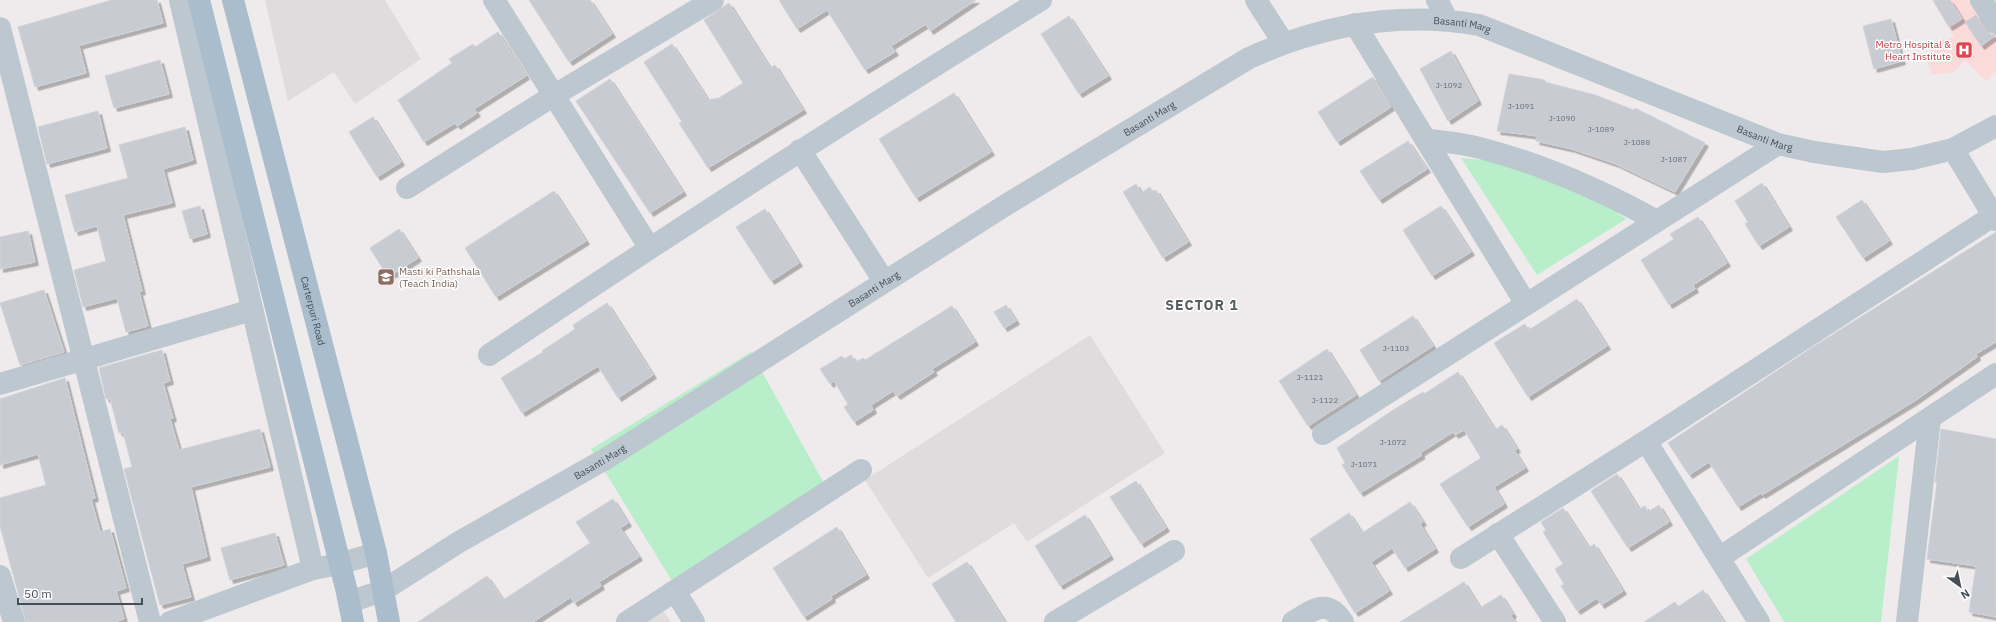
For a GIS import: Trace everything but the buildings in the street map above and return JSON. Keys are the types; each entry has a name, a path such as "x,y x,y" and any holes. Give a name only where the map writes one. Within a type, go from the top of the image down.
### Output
{"main road":[{"path":"199,0 351,612"},
{"name":"Carterpuri Road","path":"234,0 376,553 389,622"}],"street":[{"path":"180,0 313,569"},
{"path":"494,0 649,248"},
{"path":"489,355 649,248 800,150 1040,0"},
{"path":"1256,0 1283,42"},
{"path":"1437,0 1447,19"},
{"path":"1981,0 1996,23"},
{"path":"407,188 704,2"},
{"name":"Basanti Marg","path":"351,612 459,542 607,458 1016,198 1249,58 1283,42 1355,24 1396,20 1447,19 1479,25 1778,144 1843,157 1883,162 1912,159 1953,149 1996,126"},
{"path":"1355,24 1526,304"},
{"path":"0,28 150,622"},
{"path":"1426,139 1478,147 1534,164 1609,195 1657,221"},
{"path":"1323,434 1778,144"},
{"path":"1461,558 1995,218 1953,149"},
{"path":"800,150 884,282"},
{"path":"0,384 252,310"},
{"path":"1719,558 1996,374"},
{"path":"1907,622 1930,418"},
{"path":"1646,441 1759,622"},
{"path":"627,622 861,470"},
{"path":"1498,534 1555,622"},
{"path":"1055,622 1174,551"},
{"path":"170,622 313,569 339,564 376,553"},
{"path":"0,576 14,622"},
{"path":"675,591 694,622"},
{"path":"1293,622 1317,608 1326,607 1334,611 1343,622"}],"shaded area":[{"path":"265,0 385,0 421,59 355,104 334,72 288,101"},
{"name":"Metro Hospital & Heart Institute","path":"1932,0 1996,0 1996,71 1986,81 1965,60 1954,72 1932,75 1927,61 1935,41 1954,37"},
{"path":"1090,335 1165,453 1027,542 1014,523 928,578 865,480"},
{"path":"659,605 671,622 632,622"}],"green space":[{"path":"1461,158 1496,161 1600,201 1626,219 1537,275"},
{"path":"751,352 826,487 675,586 591,449"},
{"path":"1899,456 1881,622 1784,622 1746,559"}],"place":[{"name":"Metro Hospital & Heart Institute","path":"1964,50"},
{"name":"Masti ki Pathshala (Teach India)","path":"386,277"}],"district":[{"name":"SECTOR 1","path":"1202,305"}]}
